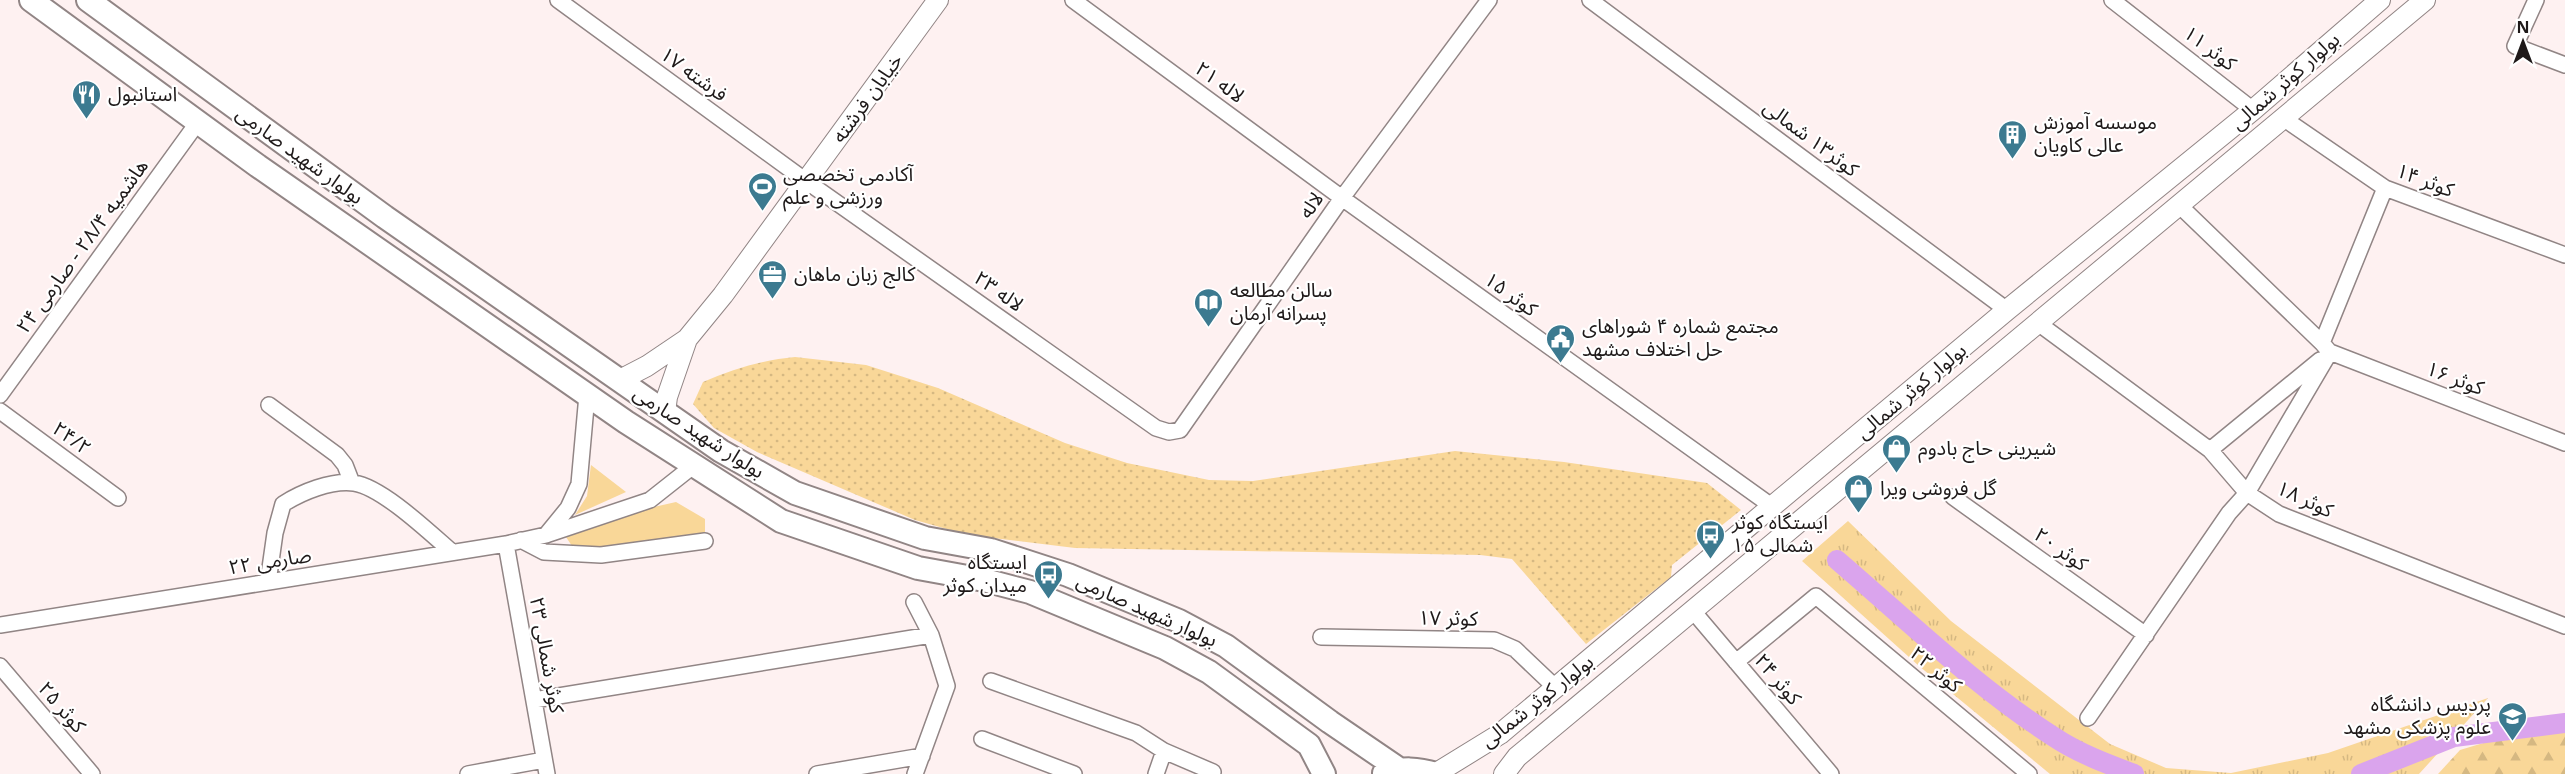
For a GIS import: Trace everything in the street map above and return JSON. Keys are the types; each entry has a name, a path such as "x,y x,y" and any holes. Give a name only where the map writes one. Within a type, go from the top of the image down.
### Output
{"main road":[{"name":"بولوار شهید صارمی","path":"31,0 198,122 588,395 693,466 781,521 918,568 984,580 1030,592 1165,648 1209,672 1309,745 1324,774"},
{"name":"بولوار شهید صارمی","path":"88,0 339,183 721,451 795,493 925,538 991,550 1068,575 1179,621 1226,646 1330,722 1390,771"},
{"path":"320,208 339,183"},
{"path":"1390,771 1417,769 1435,774"}],"street":[{"name":"فرشته ۱۷","path":"558,0 806,181"},
{"name":"خیابان فرشته","path":"620,380 647,366 687,339 723,295 938,0"},
{"name":"لاله ۲۱","path":"1073,0 1342,198"},
{"name":"لاله","path":"1169,432 1180,430 1342,198 1489,0"},
{"name":"کوثر۱۳ شمالی","path":"1590,0 2007,310"},
{"name":"کوثر ۱۱","path":"2112,0 2253,110"},
{"path":"2536,0 2515,46 2565,65"},
{"name":"بولوار کوثر شمالی","path":"1503,774 1517,757 2422,1"},
{"name":"بولوار کوثر شمالی","path":"1435,774 1500,734 1556,688 2007,310 2253,110 2368,4"},
{"name":"کوثر ۱۴","path":"2283,118 2385,188 2565,255"},
{"name":"هاشمیه ۲۸/۴ - صارمی ۲۴","path":"0,395 198,122"},
{"name":"لاله ۲۳","path":"806,181 1156,428 1169,432"},
{"path":"2088,718 2229,513 2247,493 2326,348 2385,188"},
{"name":"کوثر ۱۵","path":"1342,198 1773,507"},
{"name":"کوثر ۱۶","path":"2179,205 2326,348 2565,443"},
{"name":"کوثر ۱۸","path":"2038,323 2210,450 2247,493 2279,514 2565,626"},
{"name":"خیابان فرشته","path":"665,412 667,398 687,339"},
{"path":"2210,450 2326,348"},
{"path":"546,535 568,508 579,484 588,395"},
{"path":"269,405 337,455 345,465 352,483"},
{"name":"۲۴/۲","path":"0,411 118,498"},
{"name":"صارمی ۲۲","path":"0,625 546,535 650,500 693,466"},
{"path":"268,582 275,533 283,504 307,491 352,483 373,490 412,518 452,552"},
{"name":"کوثر ۲۰","path":"1953,497 2146,635"},
{"path":"513,542 544,552 601,555 705,541"},
{"name":"کوثر شمالی ۲۳","path":"513,542 534,700 546,767"},
{"name":"کوثر ۲۲","path":"1736,662 1816,596 2030,774"},
{"path":"914,602 931,635 947,686 915,774"},
{"name":"کوثر ۲۴","path":"1693,611 1831,774"},
{"path":"534,700 931,635"},
{"name":"کوثر ۱۷","path":"1321,637 1494,640 1515,649 1556,688"},
{"name":"کوثر ۲۵","path":"0,666 92,774"},
{"path":"991,681 1136,733 1164,751 1213,772"},
{"path":"982,739 1074,774"},
{"path":"1156,774 1164,751"},
{"path":"816,774 922,756"},
{"path":"468,774 546,767"}],"green space":[{"path":"795,357 866,365 938,388 1065,443 1127,463 1209,480 1253,481 1455,451 1564,462 1707,483 1741,510 1672,565 1671,577 1586,644 1512,559 1480,555 1075,548 968,535 915,520 757,452 714,428 693,404 703,382 748,366"},
{"path":"591,465 626,492 575,515 587,496"},
{"path":"676,502 705,519 705,535 602,551 574,549 566,537 645,509"},
{"path":"1848,521 1951,621 2110,744 2166,768 2231,773 2328,753 2488,698 2419,774 2050,774 1919,666 1802,561"},
{"path":"2565,731 2565,774 2438,774 2460,750 2500,738"}],"waterway":[{"path":"1837,560 1997,697 2073,748 2134,774"},
{"path":"2361,774 2454,737 2565,723"}],"place":[{"name":"استانبول","path":"87,120"},
{"name":"موسسه آموزش عالی کاویان","path":"2013,160"},
{"name":"آکادمی تخصصی ورزشی و علم","path":"762,212"},
{"name":"کالج زبان ماهان","path":"773,300"},
{"name":"سالن مطالعه پسرانه آرمان","path":"1209,328"},
{"name":"مجتمع شماره ۴ شوراهای حل اختلاف مشهد","path":"1561,364"},
{"name":"شیرینی حاج بادوم","path":"1897,474"},
{"name":"گل فروشی ویرا","path":"1859,514"},
{"name":"ایستگاه کوثر شمالی ۱۵","path":"1711,560"},
{"name":"ایستگاه میدان کوثر","path":"1048,600"},
{"name":"پردیس دانشگاه علوم پزشکی مشهد","path":"2512,742"}]}
